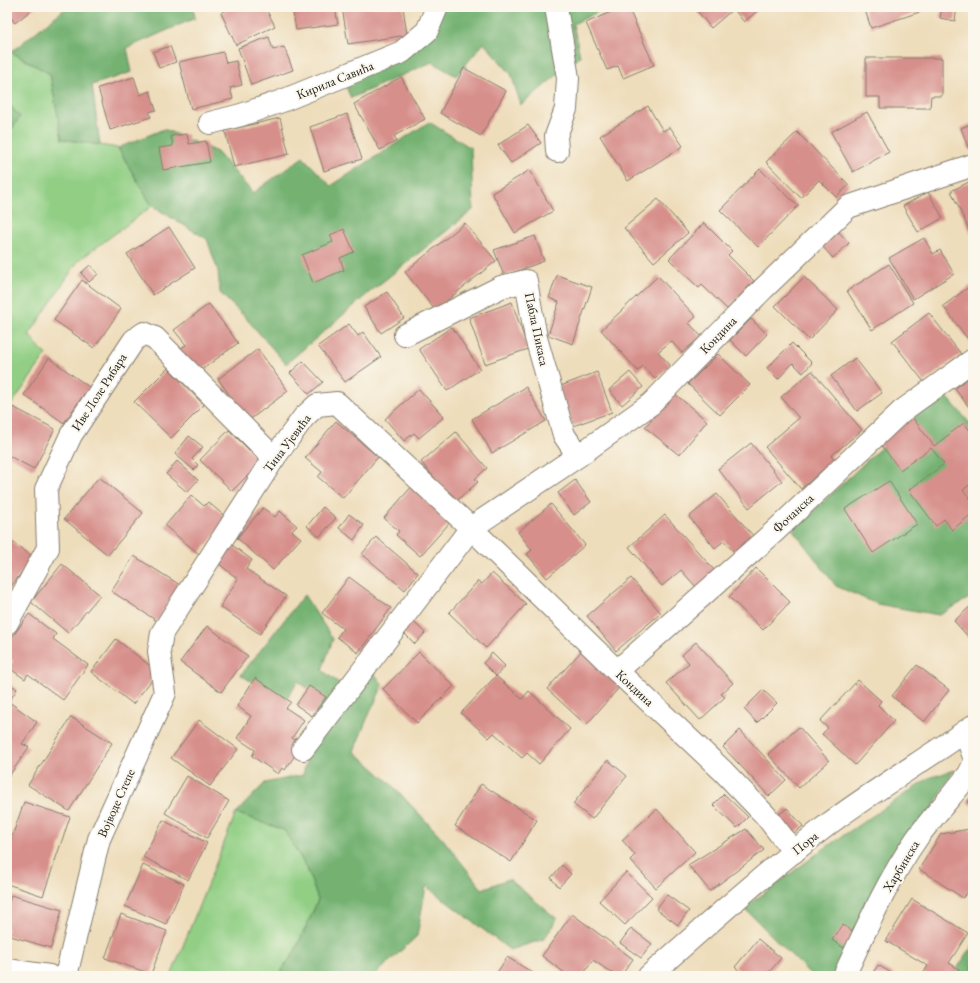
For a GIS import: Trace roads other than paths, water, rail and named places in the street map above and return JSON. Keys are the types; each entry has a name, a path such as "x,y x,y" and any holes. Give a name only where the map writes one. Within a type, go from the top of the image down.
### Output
{"street":[{"name":"Кирила Савића","path":"210,123 241,115 282,101 402,52 427,31 437,7"},
{"path":"556,7 568,78 566,109 556,136 556,151"},
{"name":"Кондина","path":"303,749 471,528 578,456 651,404 758,295 848,207 973,165"},
{"name":"Пабла Пикаса","path":"405,335 502,287 526,281 536,338 564,435 578,456"},
{"name":"Иве Лоле Рибара","path":"7,622 48,548 46,489 71,435 134,340 144,333 155,338 274,458"},
{"name":"Фочанска","path":"617,671 774,532 902,411 973,360"},
{"name":"Тина Ујевића","path":"162,633 274,458 304,417 317,405 337,403 471,528"},
{"name":"Кондина","path":"471,528 617,671 723,771 766,816 794,852"},
{"name":"Војводе Степе","path":"66,976 99,839 165,693 159,651 162,633"},
{"path":"969,729 973,754"},
{"name":"Пора","path":"649,976 794,852 880,787 969,729"},
{"name":"Харбинска","path":"844,976 887,887 917,839 969,774 973,766"},
{"path":"7,970 50,976"}]}
